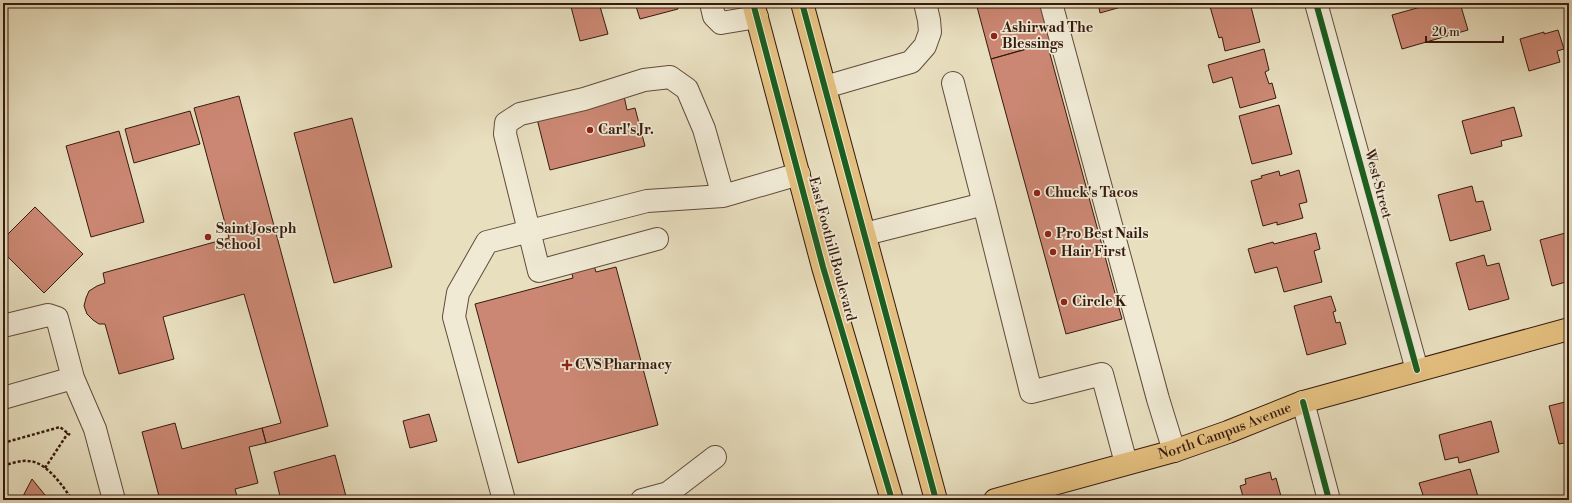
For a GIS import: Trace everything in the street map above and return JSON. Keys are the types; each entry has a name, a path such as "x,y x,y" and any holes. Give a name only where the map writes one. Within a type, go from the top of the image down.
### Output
{"main road":[{"path":"802,3 936,500"},
{"name":"East Foothill Boulevard","path":"755,10 824,267 892,500"},
{"name":"North Campus Avenue","path":"995,500 1045,493 1126,464 1228,432 1303,402 1569,329"}],"street":[{"path":"711,3 714,16 721,23 755,10"},
{"path":"825,87 911,62 925,46 930,32 925,3"},
{"path":"1051,3 1156,391 1174,450"},
{"name":"West Street","path":"1316,3 1417,370"},
{"path":"657,239 539,270 505,134 506,123 520,114 584,98 644,80 670,77 687,89 704,129 723,196"},
{"path":"953,83 1031,392 1102,374 1126,464"},
{"path":"504,500 454,317 458,293 487,242 647,201 723,196 799,174"},
{"path":"865,234 984,204"},
{"path":"3,326 48,315 57,318 74,378 95,429 114,500"},
{"path":"3,398 74,378"},
{"path":"1303,402 1329,500"},
{"path":"642,500 668,493 715,457"}],"path":[{"path":"3,442 60,427 74,437"},
{"path":"45,468 68,433"},
{"path":"3,465 29,461 45,468 65,489 72,500"}],"building":[{"path":"570,3 599,3 608,34 580,41"},
{"path":"599,3 614,3 600,7"},
{"path":"635,3 677,3 678,9 640,19"},
{"path":"976,3 1042,3 1052,42 991,59"},
{"path":"1098,3 1135,3 1100,13"},
{"path":"1209,3 1250,3 1260,42 1225,51 1222,37 1219,38"},
{"path":"1435,3 1460,3 1468,30 1402,49 1392,15"},
{"path":"1558,30 1564,49 1557,51 1560,62 1529,71 1520,39 1544,32 1544,34"},
{"path":"1047,43 1122,319 1066,334 991,59"},
{"path":"1264,49 1269,70 1265,72 1269,84 1272,83 1276,98 1240,108 1232,77 1213,83 1208,65"},
{"path":"239,96 328,426 266,443 262,428 281,423 244,294 163,317 174,359 119,374 105,324 99,324 93,320 87,314 84,306 89,291 105,283 103,273 229,238 194,108"},
{"name":"Carl's Jr.","path":"624,96 627,110 635,108 645,146 550,170 536,115"},
{"path":"1279,105 1292,154 1252,164 1239,116"},
{"path":"1514,107 1522,136 1501,141 1502,146 1471,154 1462,121"},
{"path":"190,111 200,144 134,163 125,129"},
{"path":"352,118 392,267 334,283 294,133"},
{"path":"119,131 144,222 91,237 66,146"},
{"path":"1299,170 1307,202 1299,204 1303,218 1277,225 1277,222 1263,226 1251,181 1262,178 1261,176 1279,171 1280,176"},
{"path":"1472,186 1476,202 1483,201 1491,230 1450,241 1438,195"},
{"path":"35,207 83,254 44,293 3,252 3,239"},
{"path":"1569,232 1569,247 1567,247 1569,253 1569,281 1552,286 1540,240"},
{"path":"1316,233 1320,249 1314,251 1322,282 1284,292 1277,267 1255,273 1248,249"},
{"name":"CVS Pharmacy","path":"589,249 596,272 616,267 658,425 518,463 475,304 573,278 567,255"},
{"path":"1484,255 1487,266 1499,263 1509,299 1469,310 1456,263"},
{"path":"1331,296 1336,311 1333,312 1336,323 1340,322 1346,344 1307,355 1294,306"},
{"path":"1569,401 1569,442 1559,444 1549,406"},
{"path":"429,414 437,441 410,448 403,421"},
{"path":"1491,421 1499,452 1459,463 1458,457 1445,460 1439,435"},
{"path":"175,423 182,449 262,428 266,443 249,447 258,483 235,489 238,500 160,500 142,432"},
{"path":"335,455 347,500 281,500 274,472"},
{"path":"1470,469 1479,500 1406,500 1423,495 1419,483"},
{"path":"1270,472 1272,480 1276,478 1282,500 1244,500 1240,486 1246,484 1245,479"},
{"path":"32,479 49,500 21,500"},
{"path":"470,496 471,500 455,500"}],"cycle path":[{"path":"753,3 823,267 892,500"},
{"path":"802,3 936,500"},
{"path":"1316,3 1417,370"},
{"path":"1303,402 1329,500"}],"place":[{"name":"Ashirwad The Blessings","path":"994,36"},
{"name":"Carl's Jr.","path":"590,130"},
{"name":"Chuck's Tacos","path":"1037,193"},
{"name":"Pro Best Nails","path":"1048,234"},
{"name":"Saint Joseph School","path":"208,237"},
{"name":"Hair First","path":"1053,252"},
{"name":"Circle K","path":"1064,302"},
{"name":"CVS Pharmacy","path":"567,365"}]}
